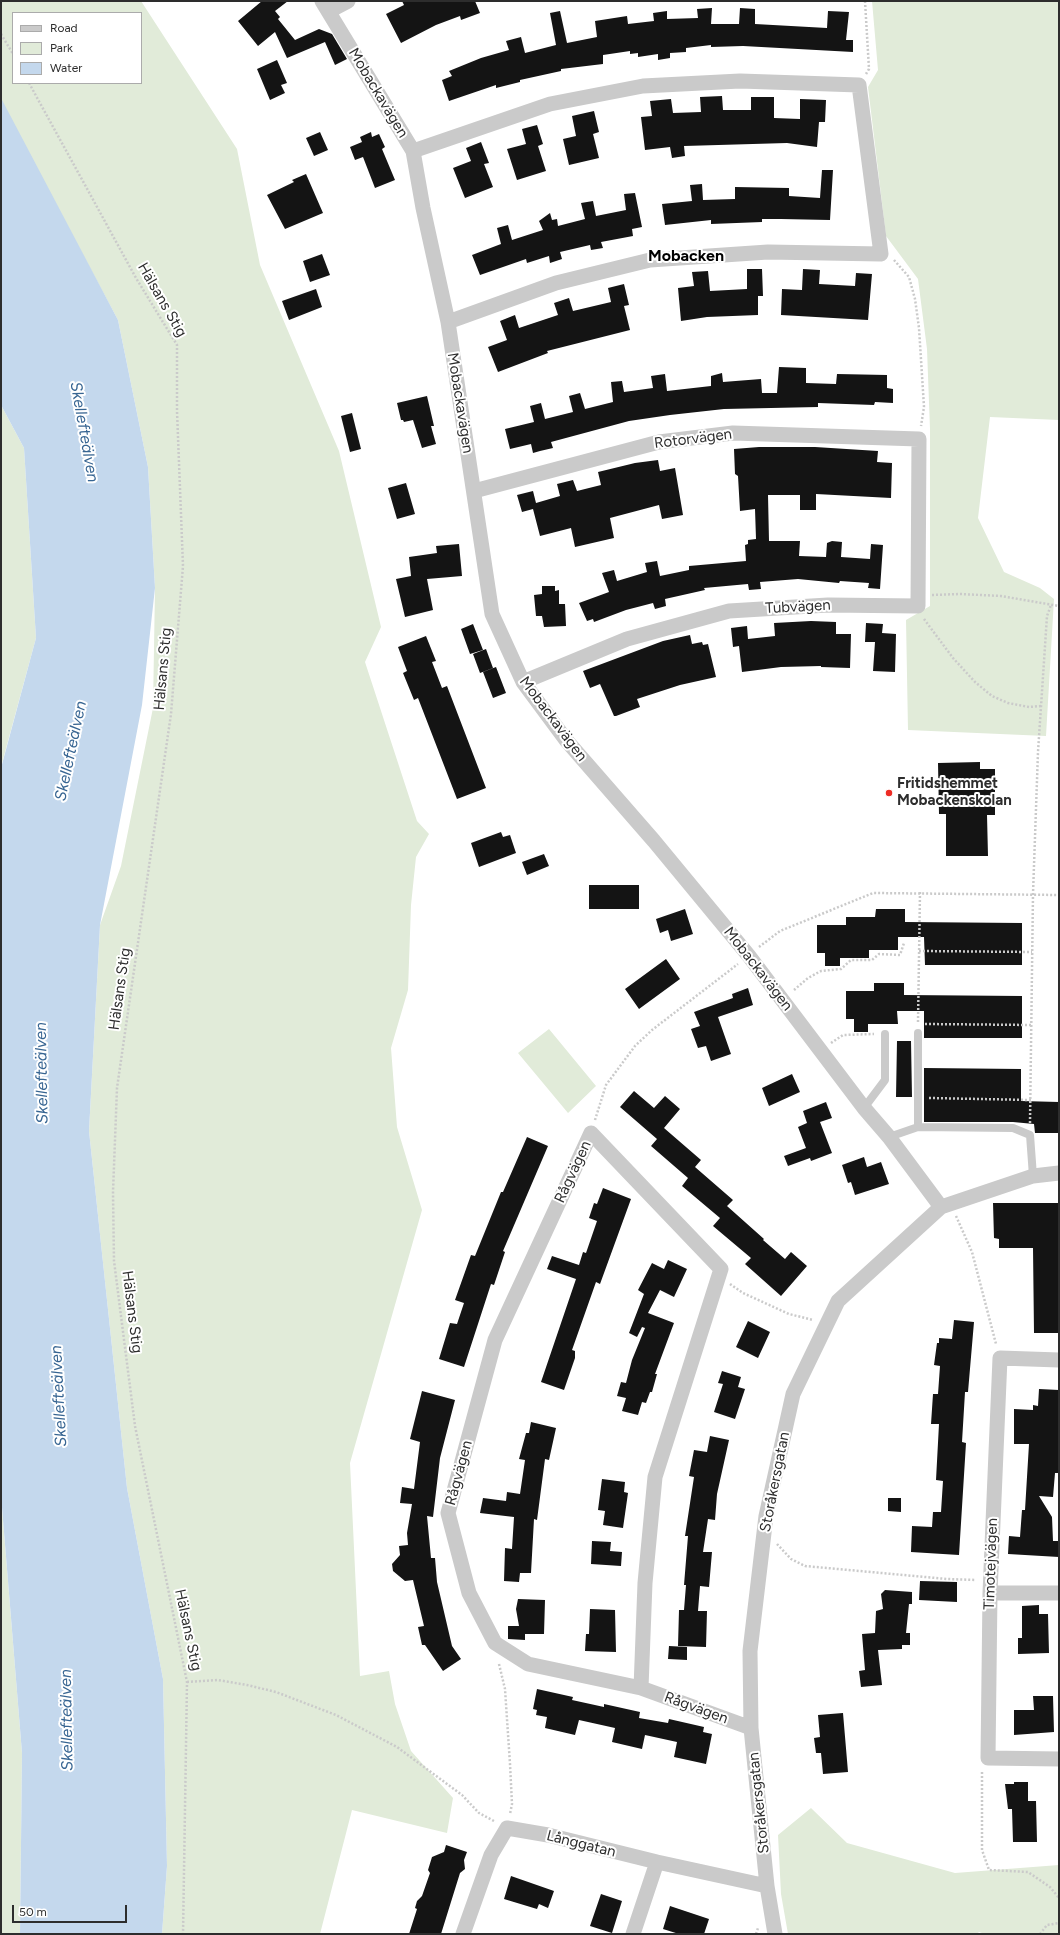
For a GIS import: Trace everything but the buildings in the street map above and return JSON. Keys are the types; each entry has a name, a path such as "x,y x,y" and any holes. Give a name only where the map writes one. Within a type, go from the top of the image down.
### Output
{"street":[{"path":"326,6 348,1"},
{"name":"Mobackavägen","path":"326,6 413,151 423,208 448,322 474,491 480,543 492,614 523,682 566,740 654,841 749,956 864,1108 945,1205"},
{"path":"413,151 550,104 642,86 740,81 860,85 881,254 768,252 650,260 556,283 448,322"},
{"name":"Rotorvägen","path":"474,491 659,442 733,433 919,439"},
{"path":"918,601 919,439"},
{"name":"Tubvägen","path":"523,682 627,639 729,611 918,601"},
{"name":"Rågvägen","path":"720,1272 720,1269 591,1134 495,1340 448,1513 469,1593 495,1644 528,1664 641,1688 751,1728"},
{"name":"Storåkersgatan","path":"775,1934 767,1886 751,1728 750,1651 764,1535 793,1394 838,1301 945,1205 1033,1176 1059,1173"},
{"path":"641,1688 645,1583 655,1478 720,1272"},
{"path":"1000,1358 1059,1360"},
{"name":"Timotejvägen","path":"988,1758 990,1587 1000,1358"},
{"path":"990,1587 1059,1593"},
{"path":"988,1758 1059,1759"},
{"path":"463,1934 491,1855 507,1828"},
{"name":"Långgatan","path":"507,1828 548,1835 657,1862 767,1886"},
{"path":"633,1934 657,1862"}],"lane":[{"path":"918,1028 918,1127"},
{"path":"864,1108 885,1080 885,1034"},
{"path":"889,1137 918,1127 1013,1128 1030,1135 1033,1176"}],"path":[{"path":"860,85 869,69 865,1"},
{"path":"1,34 12,52"},
{"name":"Hälsans Stig","path":"30,84 136,278 177,345 177,411 183,566 171,714 117,1088 113,1192 114,1261 135,1426 187,1682 183,1934"},
{"path":"881,254 896,261 909,277 915,299 919,328 924,408 919,439"},
{"path":"1041,706 1029,707 1008,703 992,696 975,682 954,658 924,619 918,601 960,594 1001,596 1059,606"},
{"path":"1030,1135 1033,894 1041,706 1047,616 1051,604"},
{"path":"920,892 918,1028 1032,1024"},
{"path":"594,1136 596,1113 606,1085 635,1046 658,1026 780,931 868,894 920,892 1059,895"},
{"path":"783,1000 808,978 821,971 841,969 851,960 872,960 879,954 900,955 904,943"},
{"path":"919,951 1033,952"},
{"path":"821,1050 843,1035 885,1034"},
{"path":"918,1098 1031,1100"},
{"path":"945,1205 972,1252 1000,1358"},
{"path":"720,1272 734,1286 766,1304 789,1314 828,1323"},
{"path":"764,1535 777,1544 791,1559 805,1566 990,1587"},
{"path":"187,1682 218,1680 247,1685 276,1692 336,1715 397,1746 462,1795 479,1813 507,1828 512,1804 510,1764 505,1690 495,1644"},
{"path":"988,1758 981,1775 982,1850 989,1870 1028,1872 1050,1887 1059,1898"},
{"path":"1040,1934 1047,1925 1059,1922"}],"green space":[{"path":"1,1 141,1 237,149 260,265 339,451 381,627 365,662 417,821 429,834 416,857 411,905 408,990 391,1048 397,1127 422,1210 350,1463 360,1676 389,1671 395,1704 411,1751 453,1798 447,1833 352,1810 320,1934 162,1934 167,1866 163,1679 127,1488 89,1131 100,925 121,866 153,708 155,588 148,467 118,320 1,102"},
{"path":"872,1 1059,1 1059,420 990,417 978,518 1004,572 1040,588 1054,599 1046,736 908,730 906,620 930,606 930,429 927,349 918,279 886,236 868,87 878,70"},
{"path":"1,405 24,448 36,638 1,767"},
{"path":"549,1029 596,1086 568,1113 518,1053"},
{"path":"1,1495 22,1753 20,1934 1,1934"},
{"path":"811,1808 847,1843 955,1873 1059,1865 1059,1934 985,1934 979,1932 977,1934 788,1934 781,1894 778,1835"}],"water":[{"name":"Skellefteälven","path":"1,98 118,320 148,467 155,588 142,705 100,925 89,1131 127,1488 163,1679 167,1866 162,1934 20,1934 22,1753 1,1495 1,768 36,638 24,448 1,405"}],"place":[{"name":"Fritidshemmet Mobackenskolan","path":"889,793"}],"district":[{"name":"Mobacken","path":"686,256"}]}
